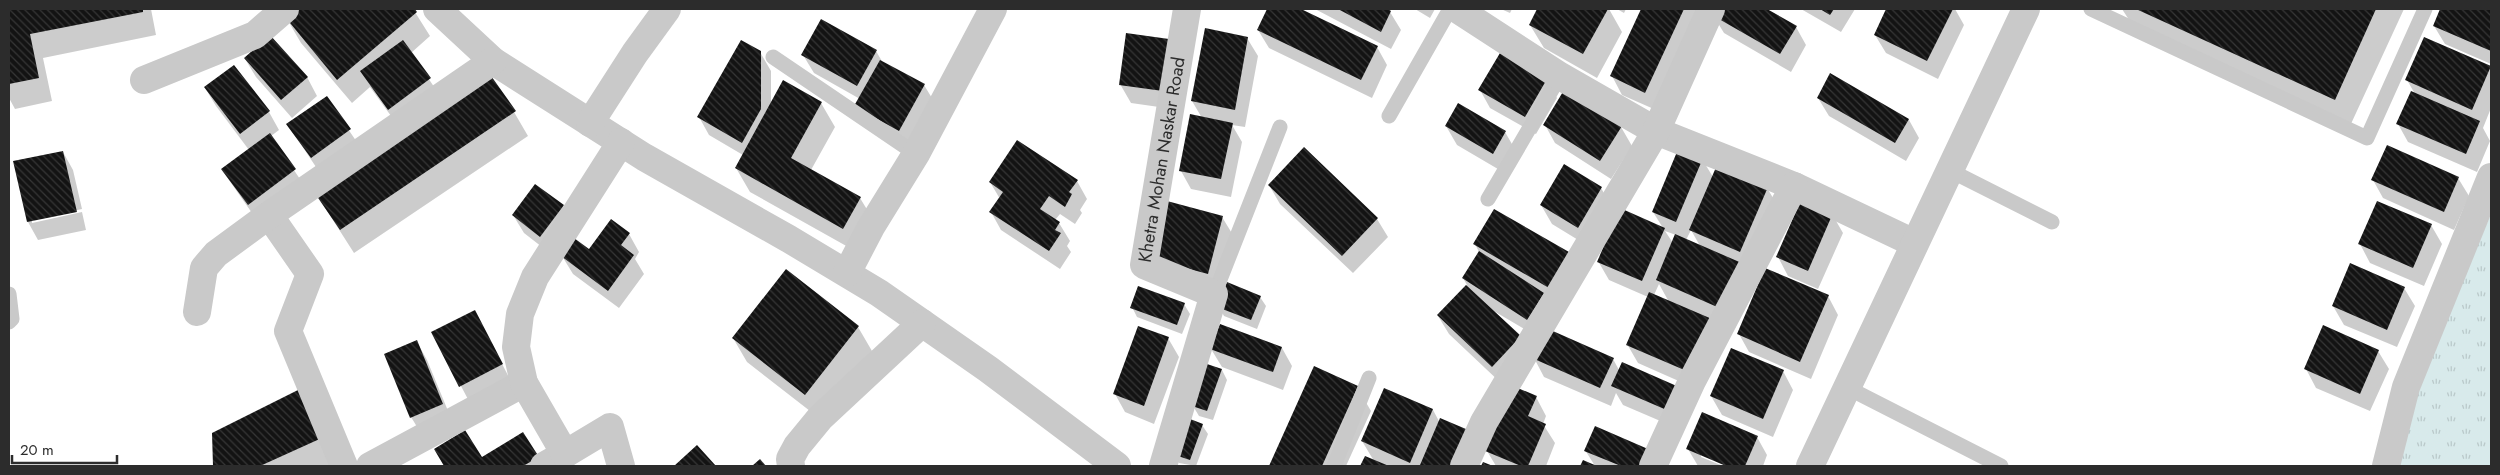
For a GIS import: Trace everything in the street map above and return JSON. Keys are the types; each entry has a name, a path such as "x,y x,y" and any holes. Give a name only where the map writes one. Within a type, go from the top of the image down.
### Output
{"street":[{"path":"144,80 255,35 284,9"},
{"path":"437,9 493,61 590,124 879,293 988,369 1117,466"},
{"path":"590,124 635,53 667,9"},
{"path":"847,273 871,227 916,154 993,9"},
{"name":"Khetra Mohan Naskar Road","path":"1186,9 1144,265 1214,294 1212,301"},
{"path":"1457,9 1560,76 1656,131 1794,186 1914,243"},
{"path":"1464,466 1484,422 1656,131 1711,9"},
{"path":"1810,466 2026,9"},
{"path":"197,312 204,268 216,254 269,215 493,61"},
{"path":"621,142 535,277 520,314 516,347 524,383 554,460 610,427 621,466"},
{"path":"2386,466 2406,387 2491,177"},
{"path":"1653,466 1692,381 1794,186"},
{"path":"269,215 310,274 288,332 344,466"},
{"path":"1163,466 1212,301"},
{"path":"791,466 790,459 797,446 820,418 922,323"},
{"path":"370,466 524,383"}],"lane":[{"path":"1388,116 1450,9"},
{"path":"2090,9 2366,138 2426,9"},
{"path":"773,57 916,154"},
{"path":"1488,200 1560,76"},
{"path":"1212,301 1280,127"},
{"path":"1949,170 2052,222"},
{"path":"9,294 12,319 9,322"},
{"path":"1334,466 1369,378"},
{"path":"1846,387 2001,466"}],"green space":[{"path":"2491,214 2491,466 2395,466 2403,413"}],"building":[{"path":"9,9 143,9 143,12 30,34 39,78 9,84"},
{"path":"297,9 415,9 417,12 337,80 286,18"},
{"path":"1267,9 1301,9 1378,46 1361,80 1257,30"},
{"path":"1338,9 1388,9 1391,11 1381,32"},
{"path":"1537,9 1608,9 1583,54 1529,25"},
{"path":"1641,9 1684,9 1645,93 1610,76"},
{"path":"1715,9 1767,9 1797,26 1780,54 1712,15"},
{"path":"1820,9 1834,9 1830,15"},
{"path":"1886,9 1953,9 1927,61 1874,35"},
{"path":"2136,9 2376,9 2335,100"},
{"path":"2440,9 2491,9 2491,51 2433,26"},
{"path":"821,19 877,50 857,86 801,55"},
{"path":"1205,28 1248,37 1235,110 1191,101"},
{"path":"1126,33 1169,39 1163,91 1119,85"},
{"path":"270,35 308,77 281,100 244,58"},
{"path":"2424,37 2491,66 2472,110 2405,80"},
{"path":"403,40 431,78 388,110 360,71"},
{"path":"741,40 761,51 761,109 742,143 697,117"},
{"path":"1500,53 1547,79 1525,117 1478,90"},
{"path":"880,60 925,84 899,131 854,106"},
{"path":"234,65 270,111 240,134 204,87"},
{"path":"489,73 516,111 340,230 314,192"},
{"path":"1830,73 1909,119 1895,143 1817,98"},
{"path":"783,80 822,102 791,158 861,197 843,229 735,168"},
{"path":"1564,90 1622,126 1600,161 1543,125"},
{"path":"2411,91 2480,121 2466,154 2396,124"},
{"path":"327,96 351,129 311,158 286,124"},
{"path":"1458,103 1506,131 1493,154 1445,126"},
{"path":"1190,114 1233,123 1221,179 1179,171"},
{"path":"270,133 296,169 248,205 221,169"},
{"path":"1017,140 1078,180 1069,192 1072,194 1065,207 1049,196 1040,209 1060,222 1055,230 1061,233 1049,251 989,212 1003,192 989,182"},
{"path":"2387,145 2459,177 2444,212 2371,180"},
{"path":"1304,147 1378,218 1342,256 1268,185"},
{"path":"1679,147 1703,158 1676,222 1652,212"},
{"path":"63,151 77,212 27,222 13,161"},
{"path":"1564,164 1602,187 1578,228 1540,205"},
{"path":"1717,165 1768,187 1740,252 1689,230"},
{"path":"535,184 564,205 540,237 512,215"},
{"path":"1801,200 1833,213 1808,271 1776,257"},
{"path":"1167,201 1223,216 1208,274 1152,259"},
{"path":"2377,201 2432,224 2413,268 2358,244"},
{"path":"1620,208 1665,228 1642,281 1597,262"},
{"path":"1494,209 1569,252 1549,288 1473,244"},
{"path":"611,219 630,233 621,245 634,255 608,291 561,256 574,238 589,249"},
{"path":"1675,234 1744,264 1724,310 1656,280"},
{"path":"1479,251 1544,293 1527,320 1462,278"},
{"path":"2350,263 2405,287 2387,330 2332,306"},
{"path":"1765,268 1829,295 1800,362 1737,334"},
{"path":"786,269 859,326 805,395 732,338"},
{"path":"1227,282 1261,296 1251,320 1217,307"},
{"path":"1466,285 1521,336 1492,367 1437,315"},
{"path":"1138,286 1185,303 1177,325 1130,308"},
{"path":"1649,292 1712,319 1689,372 1626,345"},
{"path":"475,310 503,364 459,387 431,332"},
{"path":"1220,324 1282,347 1273,372 1210,349"},
{"path":"2323,325 2379,350 2360,394 2304,369"},
{"path":"1138,326 1169,337 1144,406 1113,394"},
{"path":"1546,328 1614,358 1600,388 1532,358"},
{"path":"417,340 443,404 410,418 384,354"},
{"path":"1731,348 1784,370 1763,419 1710,396"},
{"path":"1622,362 1679,387 1669,411 1611,386"},
{"path":"1207,364 1222,369 1207,411 1192,406"},
{"path":"1314,366 1358,386 1322,466 1269,466"},
{"path":"308,385 324,437 260,466 213,466 212,433"},
{"path":"1513,386 1537,396 1528,416 1546,424 1528,466 1521,466 1485,451"},
{"path":"1384,388 1433,409 1410,463 1361,441"},
{"path":"1702,412 1758,436 1745,466 1726,466 1686,449"},
{"path":"1185,417 1203,424 1190,460 1172,454"},
{"path":"1440,418 1473,432 1458,466 1422,466 1420,465"},
{"path":"1595,426 1648,449 1641,466 1621,466 1584,451"},
{"path":"465,430 482,457 523,432 539,457 523,466 444,466 434,449"},
{"path":"697,445 716,466 674,466"},
{"path":"1365,456 1389,466 1360,466"},
{"path":"760,459 766,466 752,466"},
{"path":"1583,460 1597,466 1580,466"},
{"path":"1483,462 1493,466 1481,466"}]}
